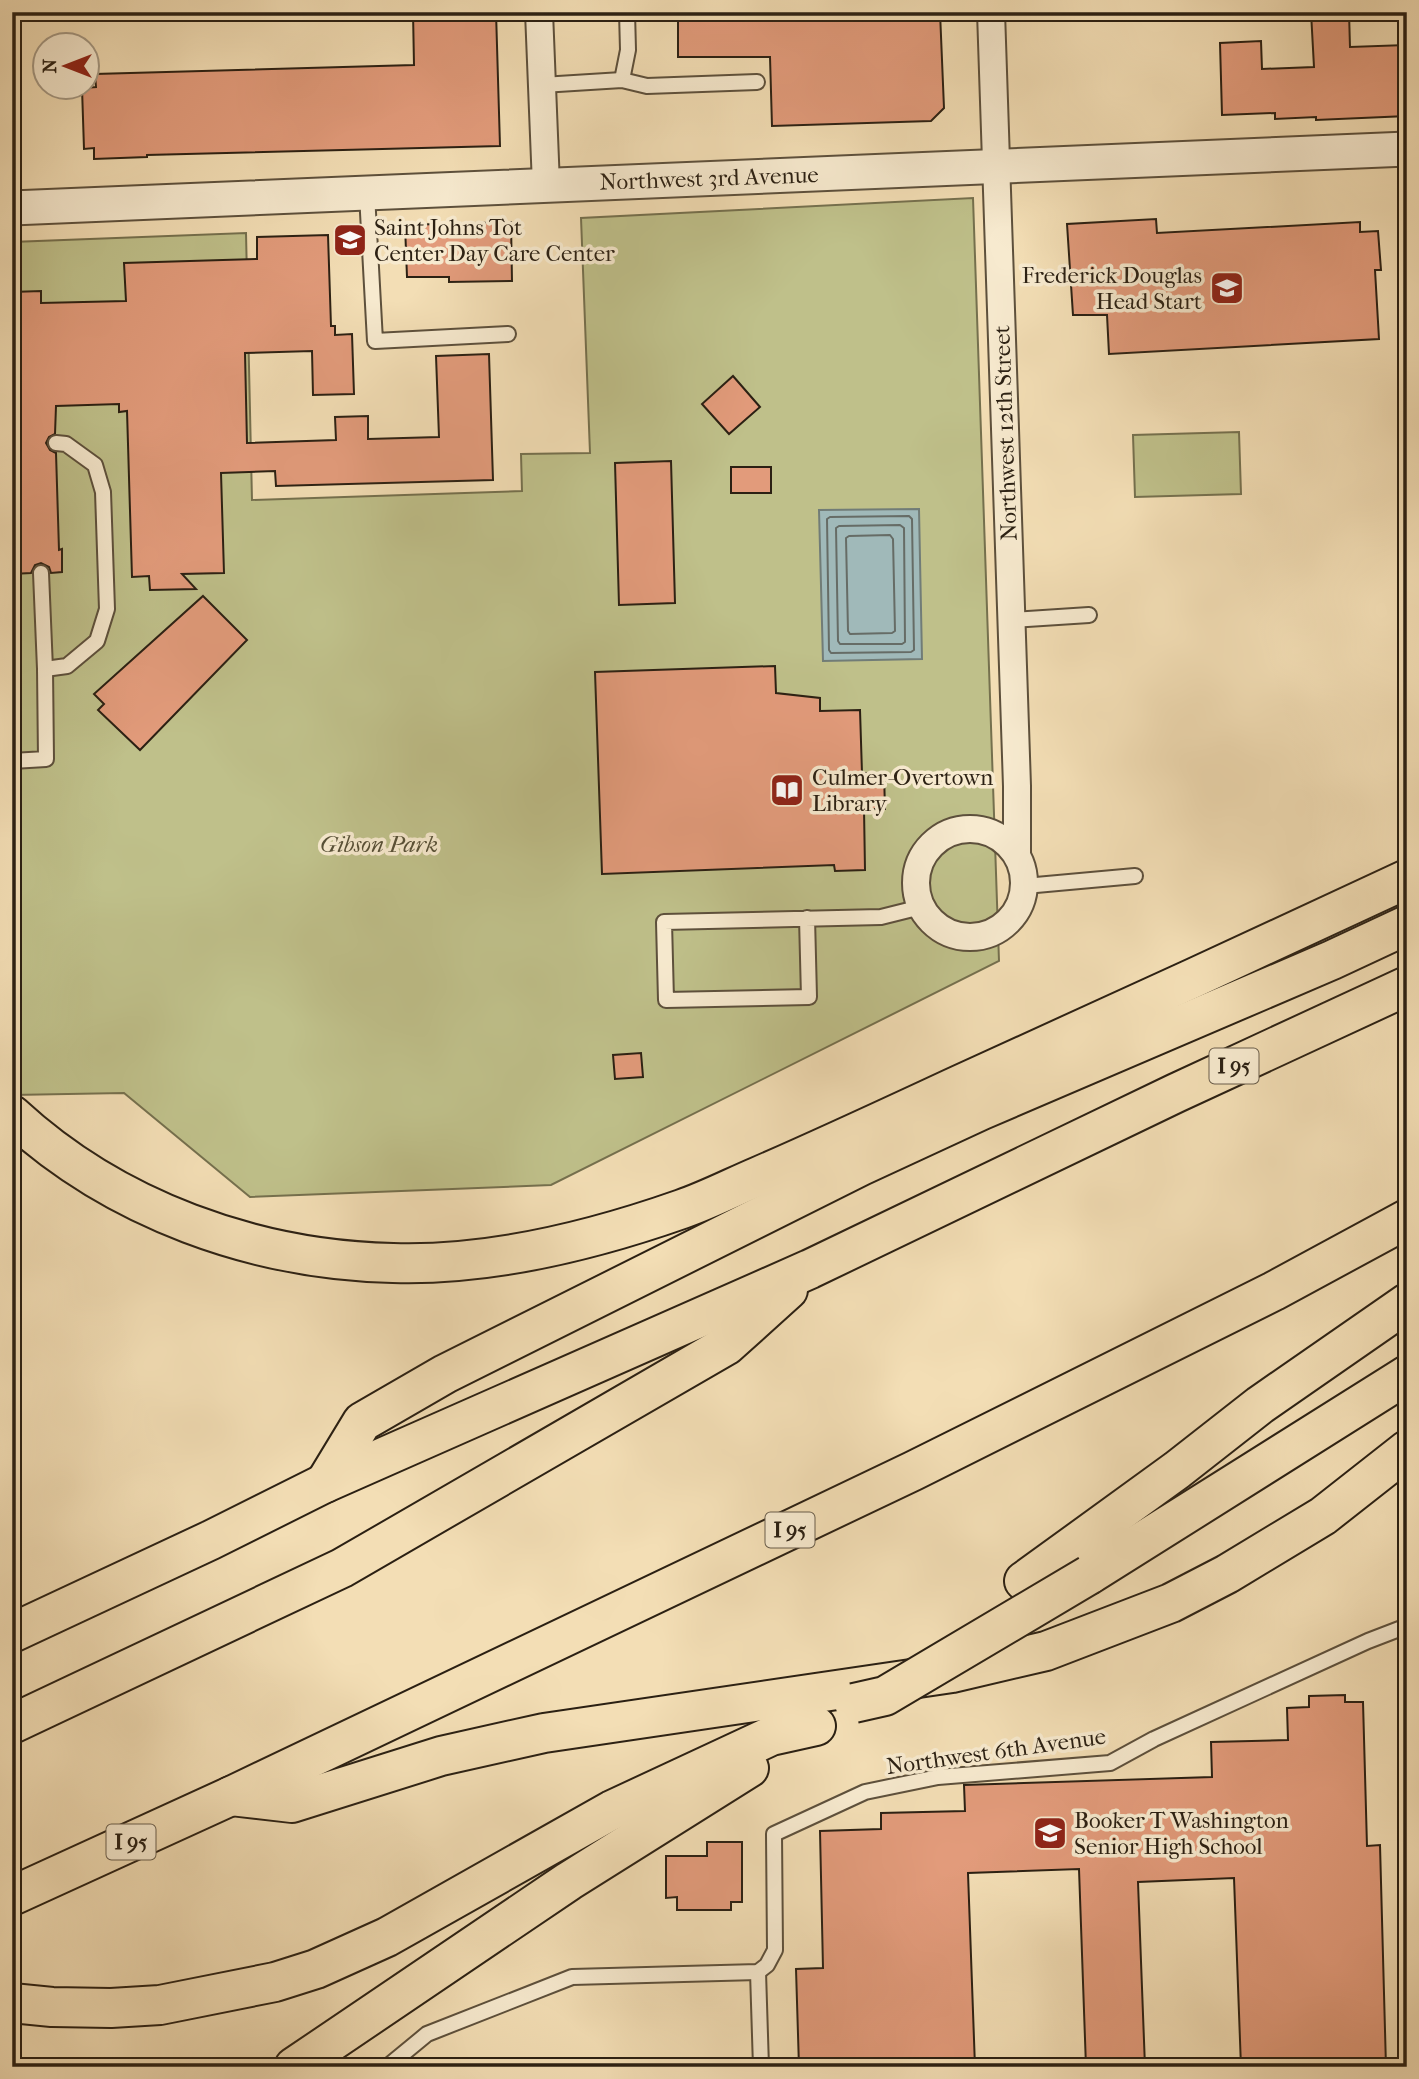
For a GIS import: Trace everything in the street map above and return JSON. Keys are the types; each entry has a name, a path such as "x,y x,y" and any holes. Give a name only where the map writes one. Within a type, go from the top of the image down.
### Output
{"highway":[{"path":"19,1121 80,1167 158,1211 203,1229 248,1242 293,1253 395,1264 440,1262 525,1251 616,1230 685,1208 792,1162 1407,879"},
{"path":"315,1488 362,1423 445,1374 885,1155 1407,925"},
{"name":"I 95","path":"12,1633 315,1488 810,1269 1407,986"},
{"name":"I 95","path":"12,1896 231,1796 913,1471 1262,1297 1407,1219"},
{"path":"12,1724 342,1568 727,1345 810,1269"},
{"path":"294,2067 569,1881 854,1703 954,1628 1024,1581 1177,1470 1261,1405 1407,1303"},
{"path":"854,1703 885,1696 1089,1575 1407,1375"},
{"path":"231,1796 292,1803 442,1756 544,1732 940,1675 1046,1651 1171,1603 1284,1541 1358,1489 1407,1450"},
{"path":"12,2003 111,2008 160,2005 275,1982 316,1969 387,1937 612,1810 771,1737 816,1726"}],"street":[{"path":"539,12 546,185"},
{"name":"Northwest 12th Street","path":"991,12 1012,620 1017,854 1023,869 1025,886"},
{"name":"Northwest 3rd Avenue","path":"12,208 1407,149"},
{"path":"1017,854 1004,840 988,831 970,828 952,831 936,839 923,853 917,870 916,889 921,907 931,922 946,932 963,937 981,937 998,930 1011,919 1021,903 1025,886"}],"lane":[{"path":"622,80 628,50 627,12"},
{"path":"542,85 622,80 648,86 757,82"},
{"path":"367,194 375,341 508,334"},
{"path":"45,669 67,666 97,641 107,608 103,492 95,465 66,444 56,443"},
{"path":"12,761 46,759 41,573"},
{"path":"1012,620 1089,615"},
{"path":"1025,886 1135,876"},
{"path":"807,918 808,997 666,1000 664,922 807,918 881,917 921,907"},
{"name":"Northwest 6th Avenue","path":"758,1972 767,1965 775,1950 774,1834 865,1792 938,1777 1111,1763 1154,1739 1368,1641 1407,1626"},
{"path":"387,2067 426,2034 572,1977 758,1972 761,2067"}],"green space":[{"name":"Gibson Park","path":"973,198 999,961 551,1185 250,1197 124,1093 12,1095 12,242 246,233 252,500 522,491 521,454 590,453 581,218"},
{"path":"1239,432 1241,494 1135,497 1133,435"}],"water":[{"path":"919,509 922,659 823,661 819,510"}],"building":[{"path":"413,12 496,12 500,146 147,155 94,159 94,148 84,149 82,102 102,102 102,74 414,65"},
{"path":"678,12 940,12 944,108 931,121 772,126 770,57 678,57"},
{"path":"1311,12 1349,12 1350,47 1406,45 1407,116 1316,120 1316,117 1275,119 1275,113 1222,115 1220,43 1261,41 1262,69 1314,67"},
{"name":"Frederick Douglas Head Start","path":"1156,219 1157,233 1360,222 1360,232 1378,231 1381,270 1375,270 1379,339 1109,354 1107,315 1073,315 1067,224"},
{"path":"511,222 512,281 449,282 449,277 407,277 405,225"},
{"path":"328,235 331,326 335,326 335,335 352,334 354,394 313,395 312,351 245,353 247,443 336,440 335,417 368,416 368,439 439,437 436,356 489,354 493,480 276,486 275,471 221,473 224,573 182,574 196,589 150,590 149,576 132,577 127,411 119,412 119,404 56,406 55,434 49,437 46,443 50,450 56,453 62,572 51,573 49,567 41,563 35,565 31,573 12,574 12,292 41,291 41,303 126,301 124,263 257,259 257,237"},
{"path":"733,376 760,407 729,434 702,404"},
{"path":"671,461 675,603 619,605 615,463"},
{"path":"731,467 771,467 771,493 731,493"},
{"path":"203,596 247,640 140,750 98,710 104,704 94,694"},
{"path":"775,666 776,693 820,698 820,711 860,710 862,773 884,773 885,809 864,809 865,870 835,871 834,865 602,874 595,672"},
{"path":"641,1053 643,1077 615,1079 613,1055"},
{"path":"1345,1695 1345,1702 1363,1702 1367,1846 1380,1845 1386,2067 1241,2067 1234,1878 1138,1882 1145,2067 1086,2067 1079,1869 968,1873 975,2067 799,2067 796,1969 823,1968 820,1831 881,1829 881,1813 965,1811 964,1785 1212,1777 1211,1742 1288,1740 1287,1708 1309,1707 1309,1696"},
{"path":"707,1842 742,1842 742,1902 731,1902 731,1910 677,1910 677,1897 666,1898 666,1856 707,1856"}],"place":[{"name":"Saint Johns Tot Center Day Care Center","path":"350,240"},
{"name":"Frederick Douglas Head Start","path":"1227,288"},
{"name":"Culmer-Overtown Library","path":"787,790"},
{"name":"Booker T Washington Senior High School","path":"1050,1833"}]}
